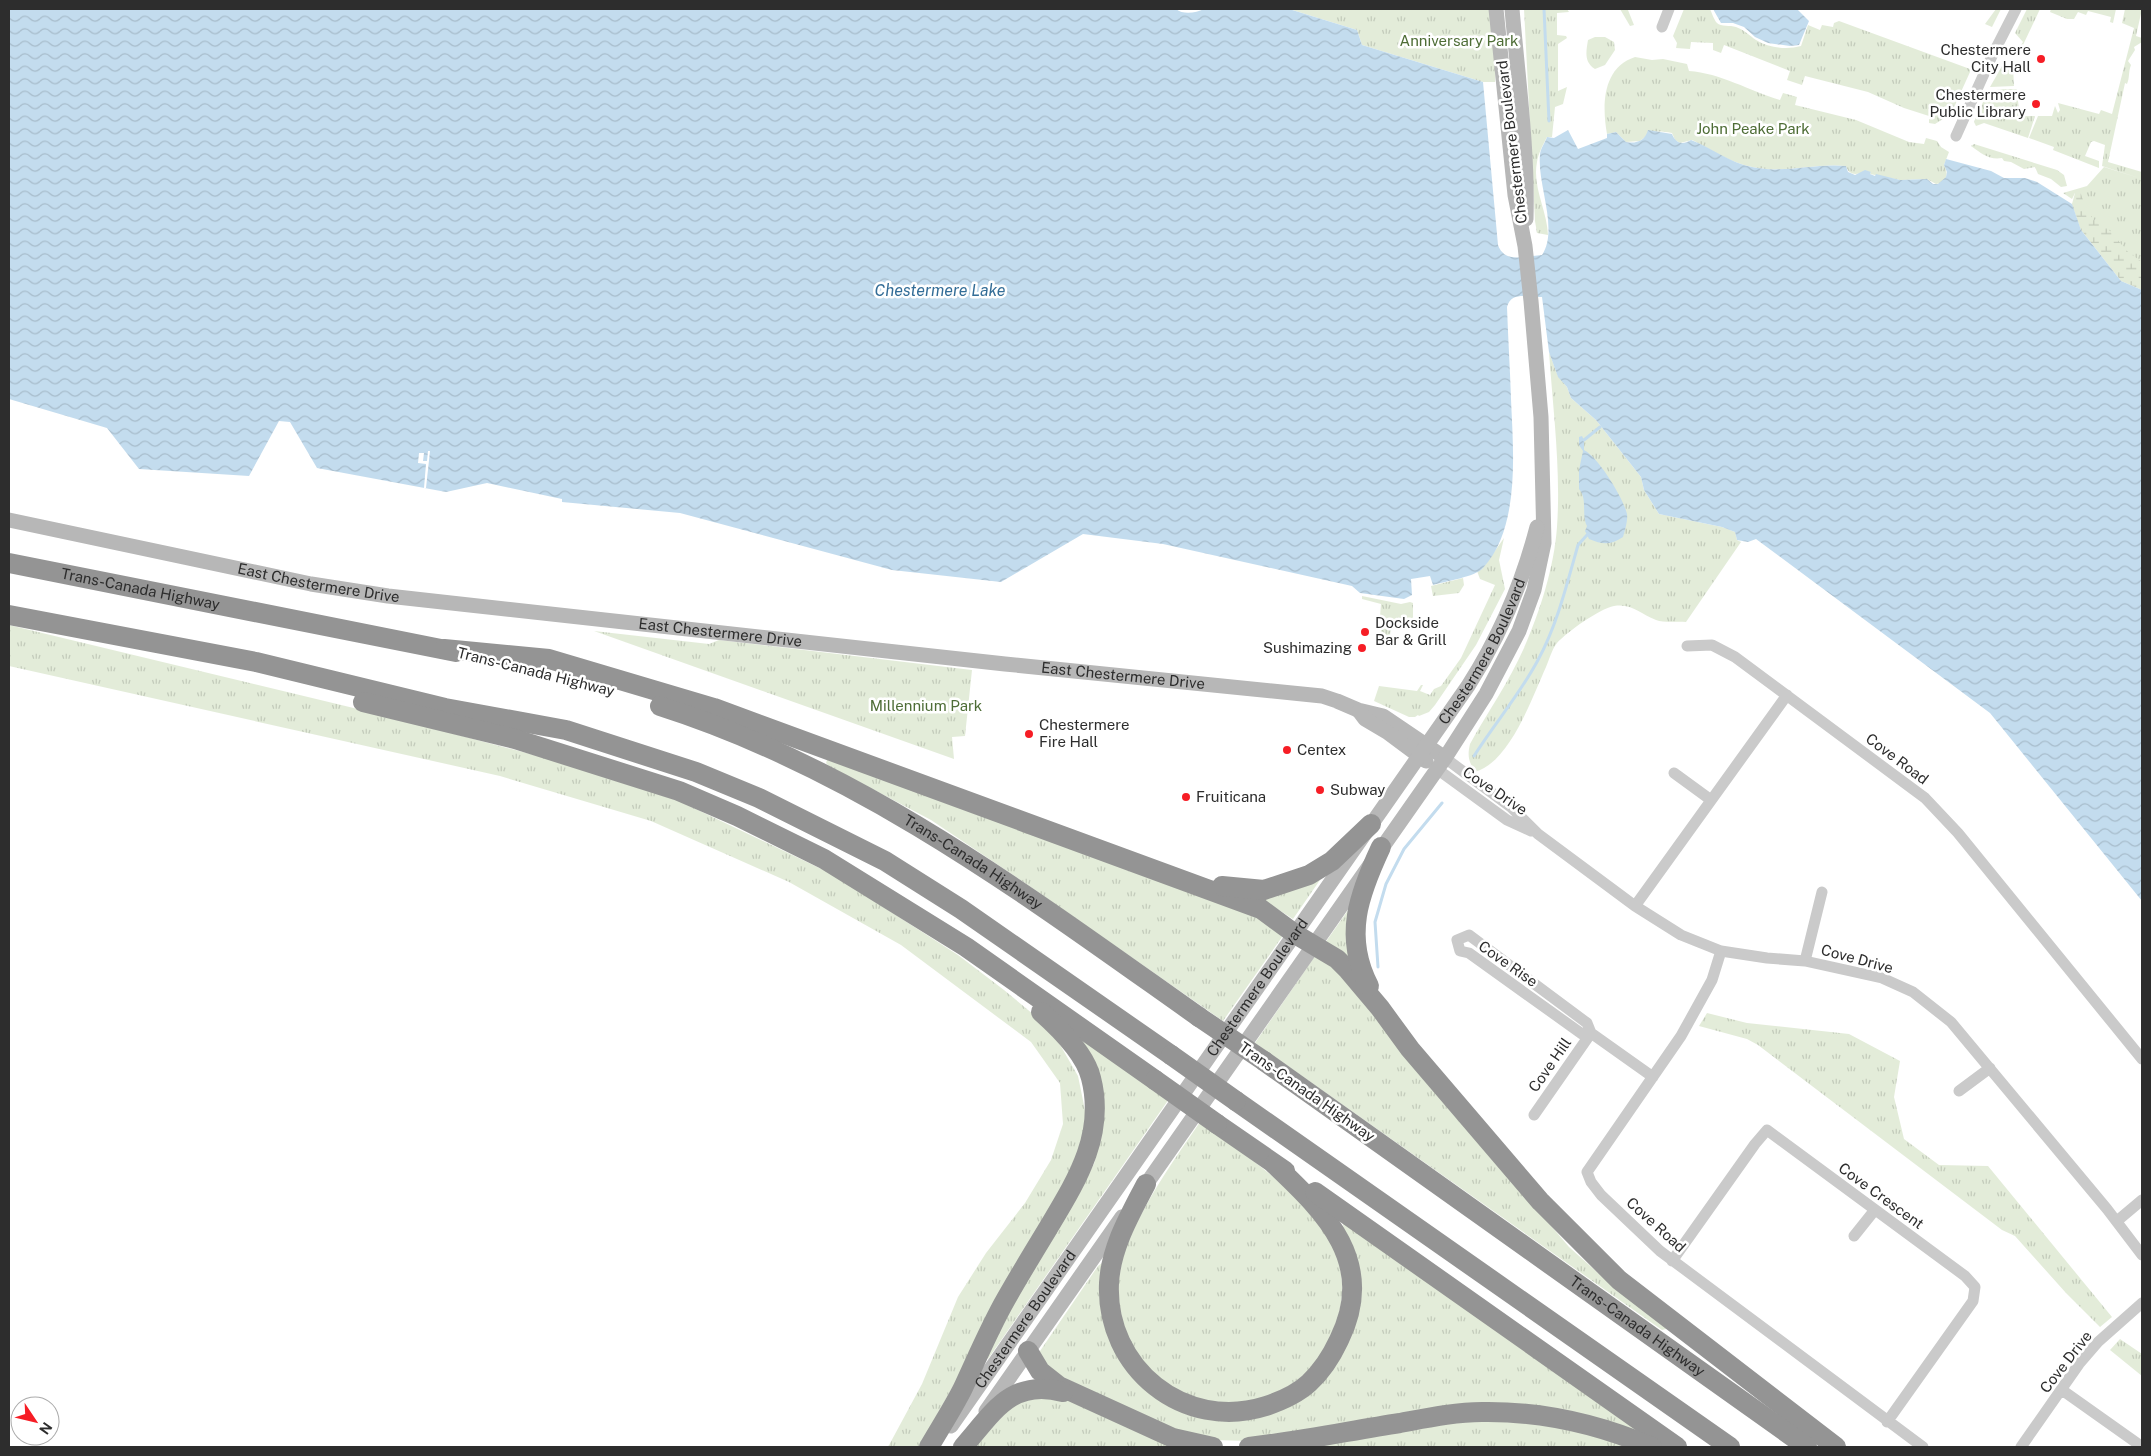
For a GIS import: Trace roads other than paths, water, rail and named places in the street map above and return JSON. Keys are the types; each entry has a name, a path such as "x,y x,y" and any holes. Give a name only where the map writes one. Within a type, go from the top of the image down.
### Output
{"highway":[{"name":"Trans-Canada Highway","path":"9,563 444,649 576,679 680,712 760,744 880,803 939,837 1010,884 1264,1061 1807,1447"},
{"path":"9,615 515,739 679,791 737,816 824,860 966,947 1677,1447"},
{"path":"9,615 256,662 445,708 566,730 696,772 759,798 885,861 969,915 1730,1447"},
{"path":"444,649 549,659 714,708 1261,909 1295,934 1337,959 1380,1008 1410,1049 1540,1201 1619,1280 1836,1447"},
{"path":"1190,882 1264,890 1309,874 1332,861 1371,824"},
{"path":"1380,1008 1359,963 1355,932 1363,885 1381,847"},
{"path":"929,1447 962,1390 1002,1305 1077,1179 1089,1151 1094,1126 1091,1076 1078,1052 1058,1028 966,947"},
{"path":"1146,1184 1120,1238 1112,1264 1109,1292 1116,1334 1134,1366 1147,1380 1161,1390 1189,1405 1207,1410 1240,1411 1274,1403 1291,1396 1309,1383 1323,1368 1334,1351 1349,1315 1351,1299 1350,1274 1345,1250 1337,1233 1318,1206 1274,1164"},
{"path":"1028,1351 1040,1372 1049,1380 1173,1438 1213,1447"},
{"path":"962,1447 1002,1401 1015,1394 1028,1389 1040,1388 1080,1396"},
{"path":"1249,1447 1437,1416 1482,1412 1526,1414 1569,1420 1611,1430 1652,1447"}],"main road":[{"name":"Chestermere Boulevard","path":"962,1447 1441,764 1494,680 1528,611 1544,543 1541,417 1525,246 1515,195 1496,9"},
{"name":"Chestermere Boulevard","path":"1512,9 1527,192 1525,246"},
{"name":"Chestermere Boulevard","path":"936,1447 1476,674 1497,636 1527,565 1542,509"},
{"name":"East Chestermere Drive","path":"9,520 302,582 388,596 1005,664 1322,696 1337,700 1358,710 1365,719 1423,751 1441,764"},
{"path":"1028,1351 1036,1322 1121,1195 1152,1139"}],"street":[{"path":"1662,26 1669,9"},
{"path":"1956,136 2016,9"},
{"name":"Cove Road","path":"1687,646 1712,645 1735,657 1925,798 1958,833 2142,1058"},
{"path":"1635,906 1787,695"},
{"name":"Cove Drive","path":"1441,764 1511,807 1538,834 1635,906 1682,935 1721,951 1767,958 1805,961 1882,978 1913,992 1951,1022 2117,1221 2142,1255"},
{"path":"1674,773 1712,800"},
{"path":"1805,961 1822,892"},
{"name":"Cove Rise","path":"1591,1033 1582,1034 1469,954 1460,951 1457,940 1470,935 1587,1023 1591,1033 1653,1077"},
{"name":"Cove Road","path":"1721,951 1712,980 1700,1003 1653,1077 1587,1172 1591,1182 1601,1195 1660,1252 1887,1422 1924,1447"},
{"name":"Cove Hill","path":"1534,1115 1591,1033"},
{"path":"1958,1091 1990,1068"},
{"name":"Cove Crescent","path":"1672,1261 1767,1130 1964,1276 1975,1287 1973,1300 1887,1422"},
{"path":"2117,1221 2142,1200"},
{"path":"1854,1236 1874,1211"},
{"name":"Cove Drive","path":"2021,1447 2079,1364 2098,1342 2142,1303"},
{"path":"2062,1390 2142,1446"}],"water":[{"name":"Chestermere Lake","path":"9,9 1176,9 1190,13 1204,9 1289,9 1357,30 1362,45 1483,82 1498,245 1505,255 1516,258 1542,255 1547,244 1548,220 1541,180 1540,153 1547,137 1554,138 1568,130 1578,149 1607,138 1607,134 1616,132 1626,142 1637,142 1645,137 1648,130 1672,134 1680,143 1691,140 1736,162 1764,169 1846,166 1848,172 1855,175 1865,170 1875,176 1876,174 1900,180 1927,179 1933,184 1938,184 1946,177 1947,172 1944,165 1946,159 1991,171 2004,178 2025,178 2037,182 2072,204 2081,230 2121,281 2142,290 2142,901 1990,713 1756,539 1748,542 1737,540 1735,532 1722,527 1659,514 1644,490 1641,477 1596,420 1571,398 1567,387 1558,377 1549,352 1542,297 1516,297 1509,302 1507,307 1513,441 1512,487 1504,531 1495,551 1483,568 1474,574 1433,585 1430,576 1411,579 1412,595 1404,599 1360,593 1352,586 1163,544 1083,534 1001,582 892,570 680,513 562,502 562,499 487,483 446,492 317,468 290,422 279,421 249,476 139,469 107,428 9,399"},
{"path":"1713,9 1797,9 1809,21 1799,45 1790,46 1768,43 1755,37 1744,27 1733,23 1721,23"},
{"path":"1582,436 1584,450 1590,454 1609,478 1625,507 1627,522 1623,537 1615,542 1603,543 1589,539 1585,531 1587,526 1584,517 1584,502 1579,489 1579,470 1583,451 1579,445 1579,437"}],"waterway":[{"path":"1544,9 1549,121"},
{"path":"1584,440 1600,427"},
{"path":"1474,756 1523,685 1545,647 1566,589 1578,545 1587,535"},
{"path":"1378,967 1375,922 1386,884 1404,849 1442,803"}],"place":[{"name":"Chestermere City Hall","path":"2041,59"},
{"name":"Chestermere Public Library","path":"2036,104"},
{"name":"Dockside Bar & Grill","path":"1365,632"},
{"name":"Sushimazing","path":"1362,648"},
{"name":"Chestermere Fire Hall","path":"1029,734"},
{"name":"Centex","path":"1287,750"},
{"name":"Subway","path":"1320,790"},
{"name":"Fruiticana","path":"1186,797"}],"park label":[{"name":"Anniversary Park","path":"1459,41"},
{"name":"John Peake Park","path":"1753,129"},
{"name":"Millennium Park","path":"926,706"}]}
